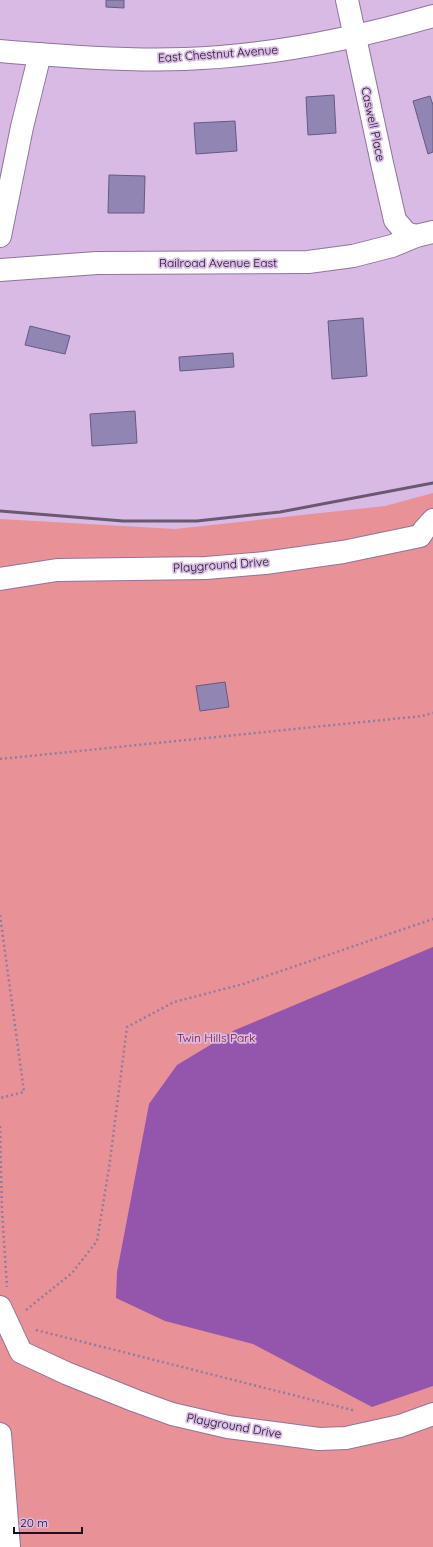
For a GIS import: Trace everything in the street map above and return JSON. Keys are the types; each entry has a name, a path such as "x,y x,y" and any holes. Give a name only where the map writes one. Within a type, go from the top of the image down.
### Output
{"street":[{"name":"Caswell Place","path":"347,0 395,220 406,232 425,234"},
{"name":"East Chestnut Avenue","path":"0,51 100,59 185,59 296,48 401,25 433,16"},
{"path":"0,236 22,128 40,54"},
{"name":"Railroad Avenue East","path":"0,270 97,263 308,262 353,256 392,246 425,234"},
{"name":"Playground Drive","path":"0,579 57,570 206,568 265,563 343,552 420,536 433,520"},
{"name":"Playground Drive","path":"4,1300 21,1352 66,1373 172,1414 228,1427 318,1440 353,1437 400,1426 433,1414"},
{"path":"0,1434 9,1547"}],"path":[{"path":"0,759 406,718 433,713"},
{"path":"0,915 24,1092 0,1098"},
{"path":"22,1313 72,1273 97,1242 109,1168 127,1027 174,1002 243,984 433,919"},
{"path":"0,1126 4,1300"},
{"path":"33,1329 363,1413"}],"green space":[{"name":"Twin Hills Park","path":"433,493 433,1547 0,1547 0,519 175,529 385,506"}],"shaded area":[{"path":"433,947 433,1386 372,1407 253,1344 165,1321 116,1298 117,1272 149,1104 177,1065 235,1030"}],"building":[{"path":"106,0 124,0 124,8 106,7"},
{"path":"334,95 336,133 308,135 306,97"},
{"path":"430,96 433,105 433,152 428,154 413,101"},
{"path":"235,121 237,151 196,154 194,123"},
{"path":"109,175 145,176 144,213 108,213"},
{"path":"363,318 367,376 332,379 328,321"},
{"path":"30,326 70,336 65,354 25,345"},
{"path":"233,353 234,367 180,371 179,357"},
{"path":"135,411 137,443 92,446 90,414"},
{"path":"225,682 229,707 200,711 196,686"}],"railway":[{"path":"0,511 123,521 197,521 280,512 433,483"}]}
